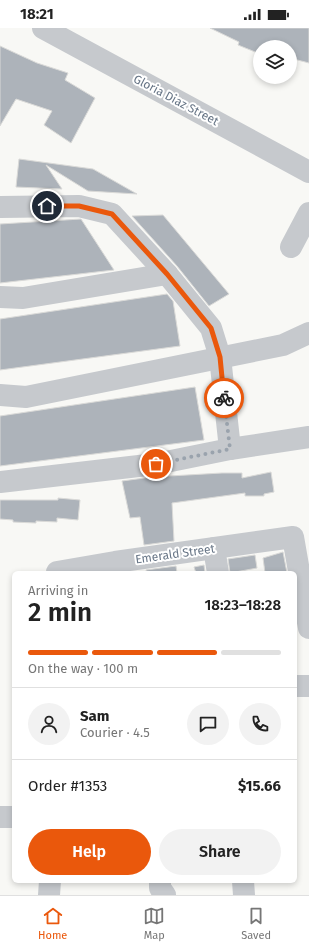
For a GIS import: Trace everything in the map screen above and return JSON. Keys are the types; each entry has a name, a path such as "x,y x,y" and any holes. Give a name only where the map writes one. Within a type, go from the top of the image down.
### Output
{"street":[{"name":"Gloria Diaz Street","path":"43,28 309,172"},
{"path":"0,207 79,206 112,214 167,274 211,328 220,357 230,449"},
{"path":"291,247 309,213"},
{"path":"0,297 23,298 167,274"},
{"path":"0,395 26,397 283,345 309,333"},
{"path":"0,482 156,464 230,449 309,437"},
{"name":"Emerald Street","path":"70,571 136,566 214,548 293,537 309,628"},
{"path":"214,548 218,571"},
{"path":"297,686 309,686"},
{"path":"0,817 12,817"},
{"path":"49,895 50,883"},
{"path":"160,883 160,888 165,895"},
{"path":"243,883 244,895"}],"building":[{"path":"210,28 309,28 309,63 297,60 297,40 253,40 253,51 238,45 239,42"},
{"path":"0,46 37,63 68,73 65,80 95,98 71,143 44,125 52,111 16,99 0,126"},
{"path":"19,159 93,169 137,194 88,191 46,165 62,189 16,187"},
{"path":"163,215 229,294 209,306 177,266 132,216"},
{"path":"81,219 114,270 0,283 0,224"},
{"path":"167,294 173,301 180,346 0,370 0,319"},
{"path":"195,387 204,440 0,466 0,416"},
{"path":"271,472 274,492 264,494 264,496 245,496 245,493 172,503 174,541 144,545 140,517 130,518 122,481 152,477 222,473 242,473 242,478"},
{"path":"58,498 80,500 78,520 57,518 57,522 36,521 36,523 13,522 13,520 0,519 0,500 58,500"},
{"path":"283,552 287,571 265,571 263,558"},
{"path":"255,555 257,568 241,571 230,571 228,559"},
{"path":"204,565 205,571 195,571 194,567"},
{"path":"176,566 177,571 146,571"}],"way so far":[{"path":"156,464 230,449 224,398"}],"route":[{"path":"47,206 79,206 112,214 167,274 211,328 220,357 224,398"}]}
